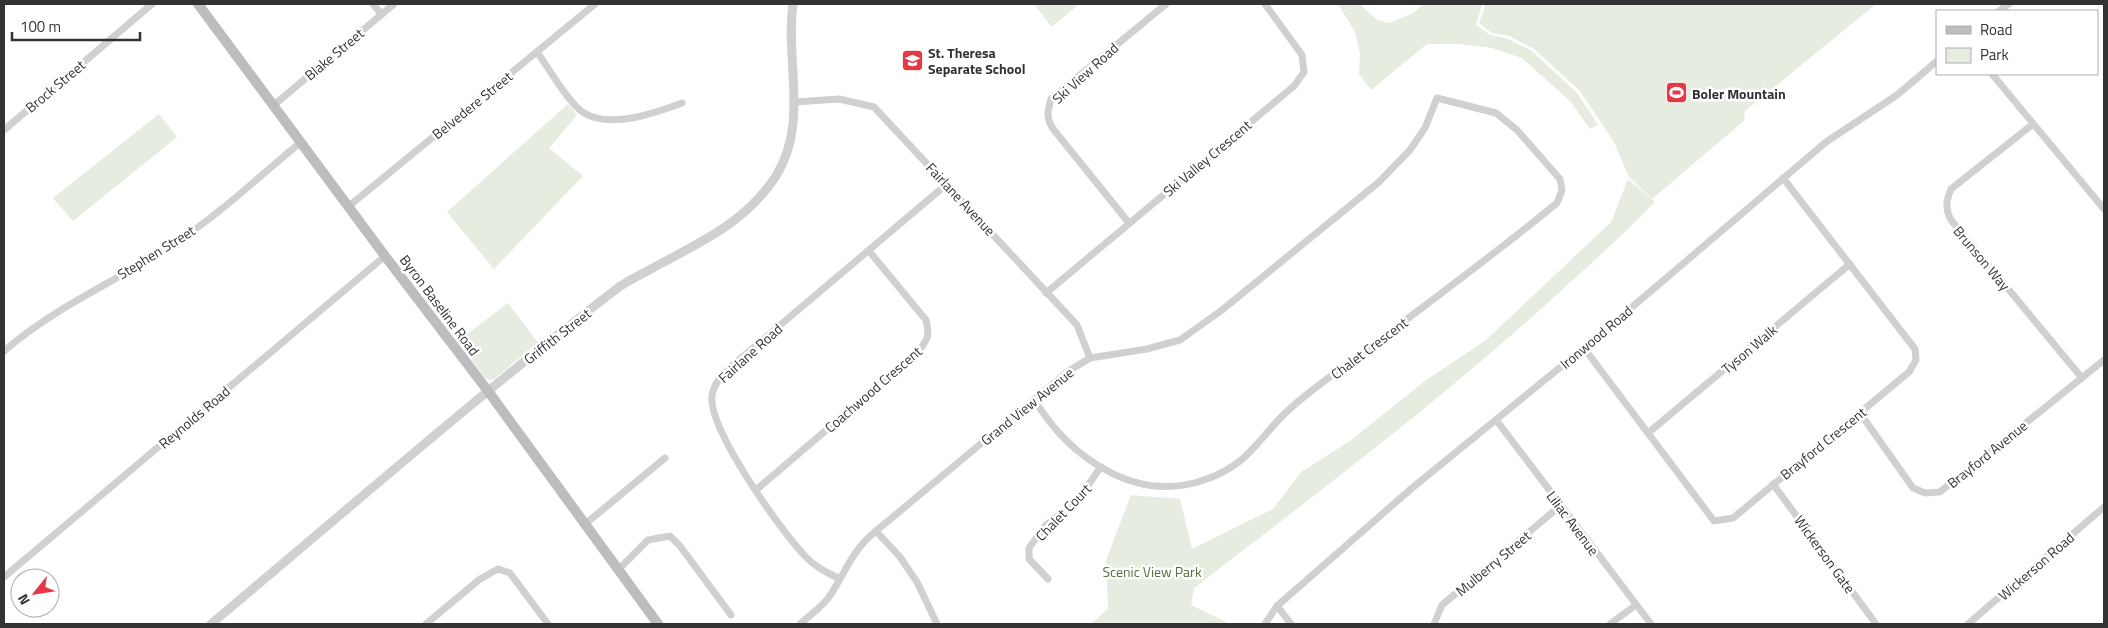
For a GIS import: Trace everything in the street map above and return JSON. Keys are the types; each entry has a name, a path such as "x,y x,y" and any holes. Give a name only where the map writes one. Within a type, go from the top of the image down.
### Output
{"main road":[{"name":"Byron Baseline Road","path":"198,4 488,391 658,624"}],"street":[{"name":"Brock Street","path":"4,130 152,4"},
{"path":"373,4 381,14"},
{"name":"Blake Street","path":"274,104 394,4"},
{"name":"Belvedere Street","path":"349,206 595,4"},
{"name":"Griffith Street","path":"212,624 488,391 622,286 736,221 756,203 776,175 788,151 795,102 790,21 793,4"},
{"name":"Ski View Road","path":"1129,223 1048,122 1046,112 1051,99 1166,4"},
{"name":"Ski Valley Crescent","path":"1046,293 1294,86 1304,72 1302,55 1265,4"},
{"path":"537,52 570,99 584,113 606,121 642,116 682,103"},
{"name":"Ironwood Road","path":"1265,624 1277,606 1412,488 1497,421 1826,142 1897,95 1936,62"},
{"path":"1993,75 2104,209"},
{"name":"Grand View Avenue","path":"800,624 830,596 852,556 867,538 1067,372 1090,358 1147,349 1180,340 1222,310 1379,182 1410,150 1425,128 1437,98"},
{"name":"Chalet Crescent","path":"1034,399 1071,444 1100,468 1130,482 1161,487 1203,481 1232,468 1249,455 1292,407 1557,203 1562,190 1560,179 1517,130 1496,113 1437,98"},
{"name":"Fairlane Avenue","path":"795,102 839,99 874,108 1077,325 1090,358"},
{"name":"Brunson Way","path":"2033,124 1951,189 1946,205 1947,213 2082,378"},
{"name":"Stephen Street","path":"4,350 54,313 180,240 301,142"},
{"name":"Brayford Crescent","path":"1584,348 1714,521 1733,518 1909,372 1916,360 1915,348 1783,178"},
{"name":"Fairlane Road","path":"840,579 817,568 804,555 740,469 714,415 712,398 714,384 947,184"},
{"name":"Coachwood Crescent","path":"756,490 918,352 926,342 929,332 926,320 869,251"},
{"name":"Reynolds Road","path":"4,577 385,256"},
{"name":"Tyson Walk","path":"1648,434 1850,264"},
{"name":"Brayford Avenue","path":"1860,413 1913,488 1925,493 1940,492 2104,360"},
{"name":"Liliac Avenue","path":"1497,421 1651,624"},
{"path":"584,524 665,458"},
{"name":"Chalet Court","path":"1048,579 1029,559 1029,548 1045,526 1078,500 1100,468"},
{"name":"Wickerson Gate","path":"1773,484 1876,624"},
{"name":"Mulberry Street","path":"1434,624 1442,605 1560,506"},
{"name":"Wickerson Road","path":"1968,624 2104,507"},
{"path":"876,531 900,558 917,582 938,624"},
{"path":"618,570 648,540 670,536 680,546 731,615"},
{"path":"426,624 480,579 498,569 510,573 548,624"},
{"path":"1610,624 1636,605"},
{"path":"1277,606 1291,624"}],"green space":[{"path":"1034,4 1079,4 1052,27"},
{"path":"1338,4 1360,4 1377,20 1389,23 1413,13 1424,4 1482,4 1476,25 1490,35 1506,38 1532,51 1577,93 1598,125 1590,129 1571,102 1522,58 1492,48 1460,44 1427,44 1371,90 1359,74 1360,54 1355,32"},
{"name":"Boler Mountain","path":"1486,4 1876,4 1745,111 1744,121 1652,199 1629,177 1614,142 1580,91 1534,49 1509,36 1492,33 1479,23"},
{"path":"568,104 577,115 549,148 583,176 494,269 447,212"},
{"path":"159,114 177,137 73,221 53,198"},
{"name":"Scenic View Park","path":"1628,179 1655,202 1610,246 1520,328 1429,405 1194,588 1191,605 1230,624 1091,624 1108,609 1106,560 1131,495 1180,499 1192,549 1273,509 1301,472 1350,441 1425,381 1486,340 1611,222"},
{"path":"508,303 538,343 494,379 489,380 485,378 459,343 462,338"}],"place":[{"name":"St. Theresa Separate School","path":"912,60"},
{"name":"Boler Mountain","path":"1676,93"}]}
